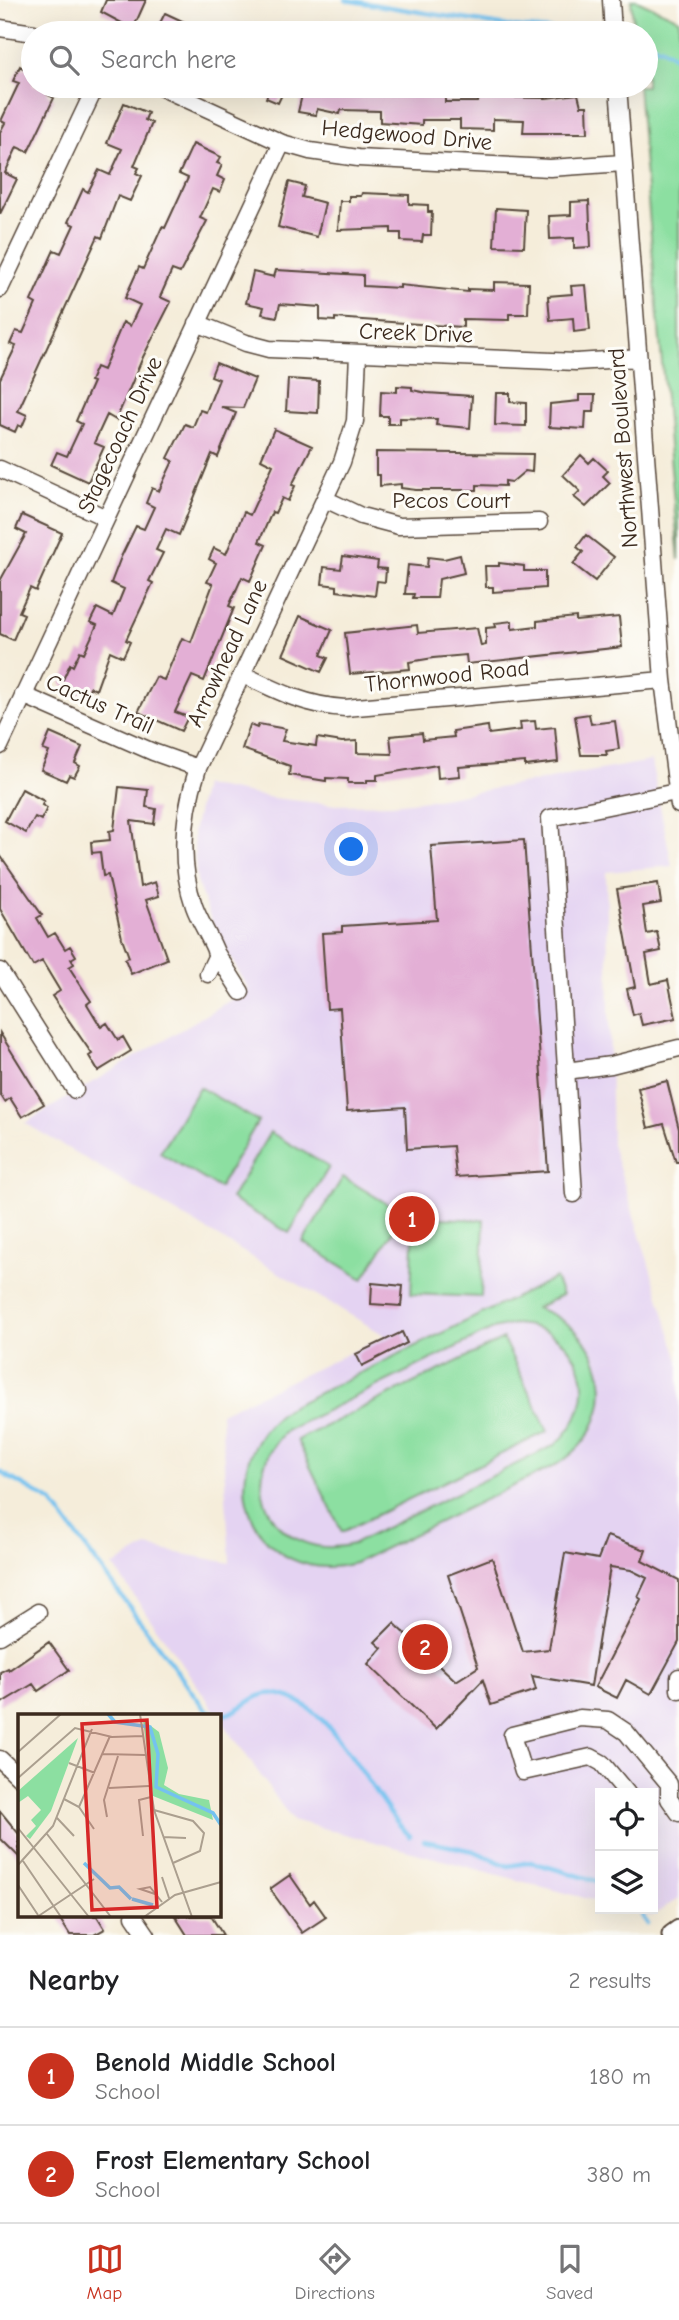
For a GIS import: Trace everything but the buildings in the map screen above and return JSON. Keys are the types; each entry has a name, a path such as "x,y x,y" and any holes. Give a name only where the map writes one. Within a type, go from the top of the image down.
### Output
{"main road":[{"path":"672,1935 679,1930"}],"street":[{"path":"611,0 612,21"},
{"path":"0,27 21,31"},
{"path":"0,289 90,98"},
{"name":"Hedgewood Drive","path":"184,98 282,143 358,158 550,168 623,163"},
{"name":"Northwest Boulevard","path":"619,98 663,680 678,799"},
{"name":"Stagecoach Drive","path":"0,747 282,143"},
{"name":"Creek Drive","path":"197,323 246,343 269,349 576,362 639,358"},
{"name":"Arrowhead Lane","path":"241,992 215,951 189,889 184,852 185,818 198,768 342,462 355,421 358,354"},
{"path":"0,469 106,518"},
{"name":"Pecos Court","path":"326,499 361,516 399,526 539,522"},
{"name":"Thornwood Road","path":"242,674 301,702 345,708 663,680"},
{"name":"Cactus Trail","path":"23,695 153,752 198,768"},
{"path":"574,1194 551,818 678,799"},
{"path":"208,974 215,962 215,951"},
{"path":"0,971 75,1090"},
{"path":"566,1071 611,1065 679,1048"},
{"path":"0,1636 38,1612"},
{"path":"679,1677 679,1690"},
{"path":"624,1788 601,1763 591,1757 523,1772 512,1735 580,1718 608,1720 626,1732 669,1784 661,1799 679,1813"},
{"path":"0,1759 18,1776"},
{"path":"135,1918 147,1935"}],"shaded area":[{"path":"651,761 672,866 606,872 612,1145 679,1361 679,1898 658,1912 658,1788 595,1788 595,1901 292,1820 220,1718 220,1714 217,1714 113,1566 147,1547 230,1563 221,1413 386,1336 25,1123 249,989 217,935 197,883 193,833 203,785 273,798 337,805 392,804 436,799"}],"green space":[{"path":"631,0 637,0 679,19 679,560 639,98 658,98 658,21 633,21"},
{"path":"199,1087 258,1121 219,1188 160,1153"},
{"path":"270,1132 329,1167 289,1233 231,1199"},
{"path":"343,1177 404,1214 363,1279 303,1242"},
{"path":"414,1217 484,1220 481,1297 411,1294"},
{"path":"555,1278 562,1295 536,1308 562,1320 582,1338 595,1359 601,1382 600,1406 592,1429 576,1450 552,1467 355,1563 320,1567 291,1559 268,1542 253,1519 246,1492 248,1463 261,1434 286,1409","holes":["514,1324 538,1328 557,1338 571,1352 580,1369 583,1388 580,1408 571,1427 555,1445 353,1544 327,1547 303,1542 285,1531 271,1514 263,1495 263,1473 270,1451 287,1430 493,1329"]},
{"path":"503,1339 548,1431 342,1532 297,1440"}],"waterway":[{"path":"346,0 475,21"},
{"path":"658,47 679,60"},
{"path":"0,1472 52,1502 204,1708 215,1714 225,1714 266,1694 277,1694 298,1701 317,1715 334,1733 395,1820 410,1836"},
{"path":"424,1841 474,1851 508,1866 531,1862 595,1881"},
{"path":"642,1916 647,1923"}],"place":[{"name":"Benold Middle School","path":"412,1219"},
{"name":"Frost Elementary School","path":"425,1647"}]}
